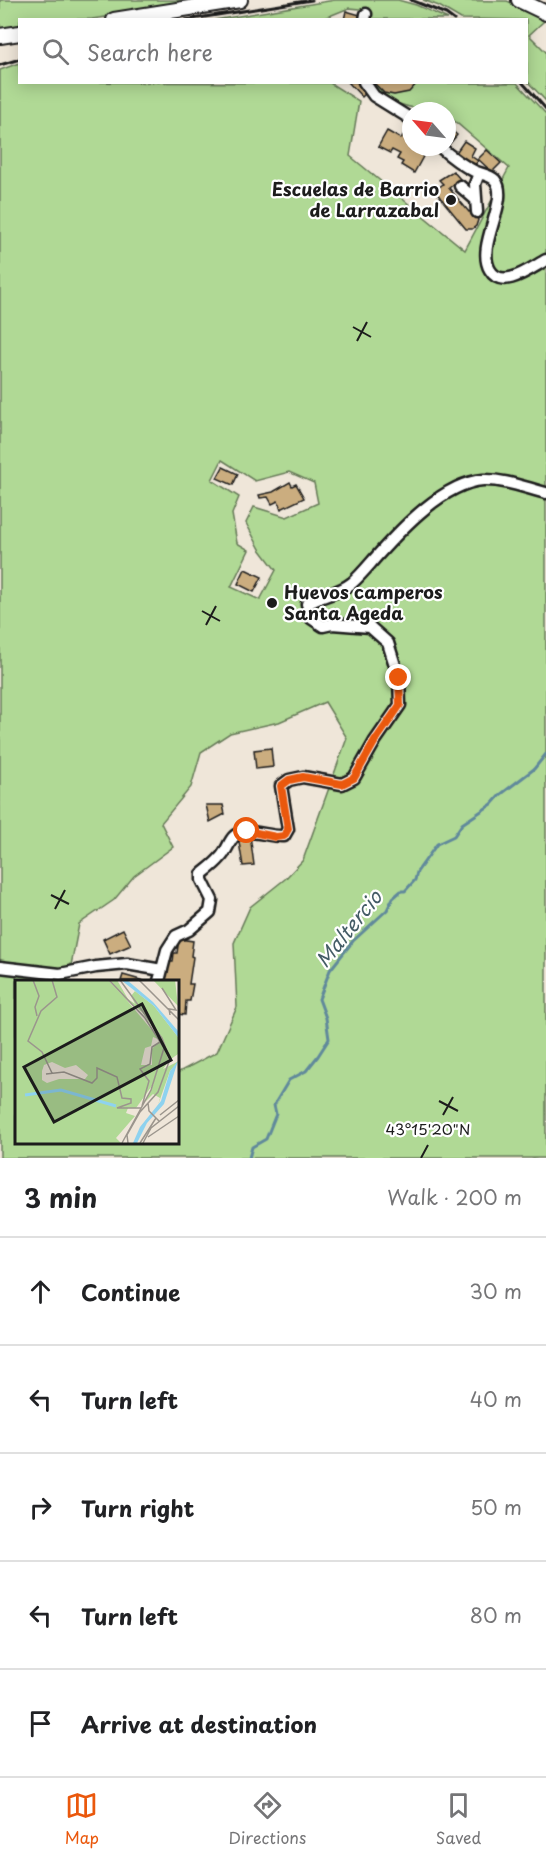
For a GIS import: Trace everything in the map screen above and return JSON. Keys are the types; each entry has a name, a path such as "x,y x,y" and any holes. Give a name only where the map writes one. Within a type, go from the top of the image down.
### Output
{"street":[{"path":"127,18 240,0"},
{"path":"519,0 546,13"},
{"path":"0,36 18,33"},
{"path":"365,84 374,96 402,113"},
{"path":"451,156 478,173 495,180 499,198 486,250 486,264 492,274 497,278 506,279 546,260"},
{"path":"477,212 475,184 478,173"},
{"path":"460,186 475,199"},
{"path":"0,967 60,974 127,964 160,975 167,950 176,936 189,930 210,912 212,900 201,880 202,874 222,856 232,837 247,831 276,837 284,836 288,829 281,786 289,780 303,777 342,784 354,778 375,741 400,705 399,678 388,643 370,627 332,624 323,626 311,618 307,604 318,598 337,593 353,582 398,533 429,505 460,487 482,480 496,481 546,493"}],"green space":[{"path":"0,0 226,0 99,18 18,18 18,31 0,35"},
{"path":"335,0 398,0 446,18 368,18 370,10 349,8 324,18 226,18"},
{"path":"423,0 507,1 527,9 544,21 529,35 546,52 546,101 528,82 528,18 459,18"},
{"path":"18,63 18,84 332,84 359,101 350,156 465,250 509,168 456,122 456,102 402,102 402,105 384,97 369,84 518,84 546,114 546,1158 0,1158 0,70","holes":["222,460 255,481 289,472 314,483 318,503 287,517 254,507 246,523 260,549 276,570 260,600 231,587 249,550 237,543 232,514 239,497 212,480","325,702 347,738 303,860 285,879 250,907 234,943 237,1007 217,1052 178,1072 178,1143 15,1143 15,980 68,980 79,924 114,900 134,876 173,847 161,823 191,787 201,752 230,733 279,722"]}],"building":[{"path":"346,11 360,15 359,18 344,18"},
{"path":"350,84 361,84 366,93 362,97"},
{"path":"375,84 416,84 409,92 394,95 384,93"},
{"name":"Escuelas de Barrio de Larrazabal","path":"387,131 401,139 402,137 402,156 423,156 414,173 401,165 403,162 397,159 400,154 392,150 390,153 378,147"},
{"path":"464,141 475,148 471,156 478,161 474,166 456,153"},
{"path":"487,150 501,163 492,172 478,159"},
{"name":"Escuelas de Barrio de Larrazabal","path":"453,171 460,179 449,188 469,212 472,210 476,214 478,220 472,229 466,229 435,191 443,184 439,180"},
{"path":"223,467 238,474 233,485 217,478"},
{"path":"290,482 292,486 296,484 304,498 281,509 278,501 272,504 268,497 260,498 259,495 273,492"},
{"path":"245,569 262,577 254,592 238,584"},
{"path":"271,748 273,767 256,769 254,750"},
{"path":"206,805 223,805 225,814 210,822"},
{"path":"250,835 254,865 243,866 238,836"},
{"path":"123,929 131,945 110,954 103,939"},
{"path":"179,939 193,941 189,984 193,984 190,1001 186,1001 185,1015 178,1014 178,980 164,980 167,962 173,962 174,953 177,953"},
{"path":"123,975 140,980 121,980"}],"waterway":[{"name":"Maltercio","path":"249,1158 252,1147 266,1139 276,1114 274,1105 289,1080 306,1071 329,1039 326,1018 319,999 330,970 353,941 387,910 393,898 401,891 405,891 415,880 417,872 437,844 454,836 462,824 492,804 534,769 546,754"}],"railway":[{"path":"199,18 312,0"},
{"path":"411,0 451,18"},
{"path":"0,65 18,60"},
{"path":"524,84 546,109"}],"place":[{"name":"Escuelas de Barrio de Larrazabal","path":"451,200"},
{"name":"Huevos camperos Santa Ageda","path":"272,603"}],"route":[{"path":"247,831 276,837 284,836 288,829 281,786 289,780 303,777 342,784 354,778 375,741 400,705 399,678"}]}
